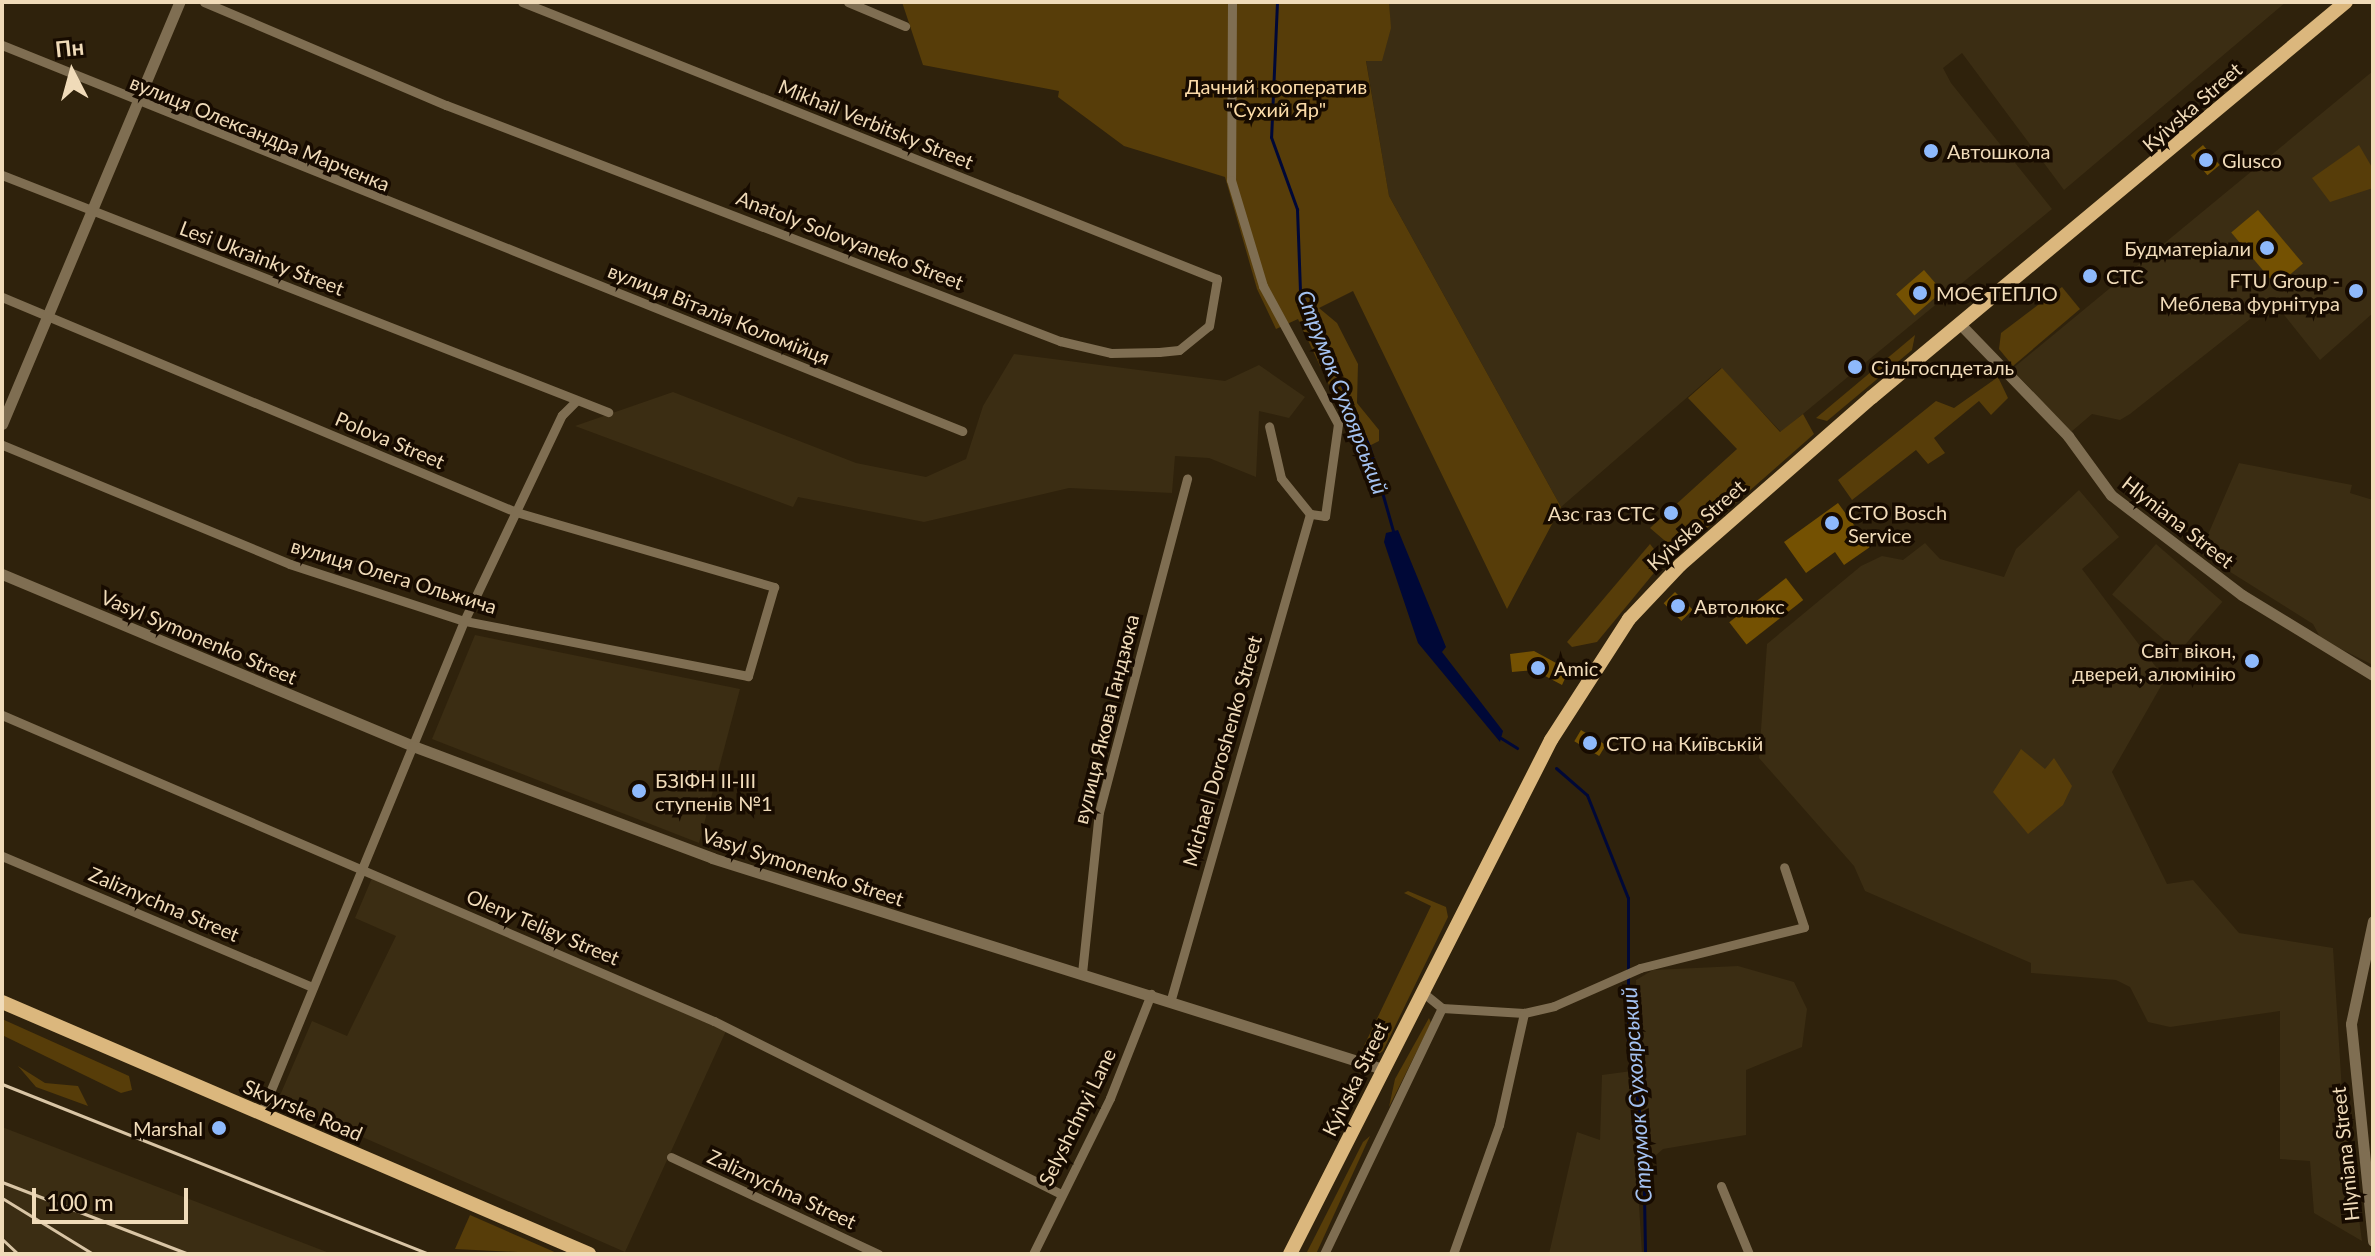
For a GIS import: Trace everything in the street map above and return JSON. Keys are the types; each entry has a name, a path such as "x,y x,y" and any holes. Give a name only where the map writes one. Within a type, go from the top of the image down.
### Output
{"main road":[{"name":"Kyivska Street","path":"1290,1254 1421,991 1572,700 1629,619 1717,532 1960,324 2346,2"},
{"name":"Skvyrske Road","path":"2,1002 589,1254"}],"street":[{"path":"2,424 179,2"},
{"name":"Anatoly Solovyaneko Street","path":"204,2 434,99 1086,347 1111,353 1179,350 1209,326 1217,279"},
{"name":"Mikhail Verbitsky Street","path":"522,2 1217,279"},
{"path":"848,2 905,26"},
{"path":"1232,2 1231,180 1243,234 1263,286 1338,424 1325,516 1310,514 1281,478 1269,426"},
{"name":"вулиця Олександра Марченка","path":"2,45 135,103 462,234"},
{"name":"Lesi Ukrainky Street","path":"2,175 608,412"},
{"name":"вулиця Віталія Коломійця","path":"462,234 962,431"},
{"name":"Polova Street","path":"2,297 516,512 774,587"},
{"name":"Hlyniana Street","path":"1960,324 2056,423 2111,495 2242,595 2373,675"},
{"path":"261,1114 464,621 562,415 576,401"},
{"name":"вулиця Олега Ольжича","path":"2,445 290,564 464,621 748,676 774,587"},
{"name":"вулиця Якова Гандзюка","path":"1082,973 1099,812 1187,478"},
{"name":"Michael Doroshenko Street","path":"1171,999 1310,514"},
{"name":"Vasyl Symonenko Street","path":"2,574 413,746 712,858 1171,999 1383,1069"},
{"name":"Oleny Teligy Street","path":"2,715 714,1021 1059,1193"},
{"name":"Zaliznychna Street","path":"2,856 312,987"},
{"path":"1421,991 1442,1008 1524,1013 1554,1006 1633,970 1804,927 1784,867"},
{"name":"Hlyniana Street","path":"2373,921 2351,1024 2373,1241"},
{"name":"Selyshchnyi Lane","path":"1033,1254 1059,1193 1110,1098 1151,994"},
{"path":"1324,1254 1442,1008"},
{"path":"1453,1254 1499,1125 1524,1013"},
{"name":"Zaliznychna Street","path":"671,1157 878,1254"},
{"path":"1721,1186 1749,1254"}],"shaded area":[{"path":"1389,2 2286,2 2064,190 1962,53 1943,68 1951,83 2052,209 1781,432 1721,368 1561,507 1389,196 1366,60 1381,61 1390,28"},
{"path":"2373,71 2373,313 2320,360 2273,301 2130,414 2120,420 2092,414 2071,432 2012,369"},
{"path":"1014,354 1225,381 1259,365 1305,397 1289,418 1259,411 1256,477 1209,458 1175,456 1172,493 1069,488 924,522 798,497 793,507 575,426 673,392 856,463 926,477 966,459 983,406"},
{"path":"2239,463 2352,485 2350,493 2373,500 2373,665 2321,639 2313,624 2200,553"},
{"path":"2079,490 2119,537 2082,569 2165,679 2112,772 2167,884 2193,880 2239,933 2333,948 2342,1091 2362,1241 2314,1213 2310,1161 2280,1159 2280,1011 2170,1027 2148,1022 2130,987 2116,980 2031,973 2031,963 1865,891 1854,866 1759,758 1767,644 1861,566 1882,556 1903,560 1925,543 1940,559 2004,577 2016,549"},
{"path":"1398,530 1446,647 1442,652 1503,731 1500,742 1418,643 1384,542 1386,533"},
{"path":"2156,544 2222,602 2178,652 2112,595"},
{"name":"БЗІФН ІІ-ІІІ ступенів №1","path":"475,635 740,689 699,843 432,739"},
{"path":"372,878 726,1031 625,1252 278,1100 312,1021 347,1036 396,936 355,918"},
{"path":"1738,966 1794,982 1807,1009 1802,1047 1746,1070 1746,1135 1663,1149 1637,1172 1642,1254 1549,1254 1577,1132 1600,1140 1602,1075 1639,1070 1636,980 1653,970"},
{"path":"2,1127 332,1254 2,1254"}],"green space":[{"name":"Дачний кооператив \"Сухий Яр\"","path":"902,2 1389,2 1391,28 1382,61 1366,61 1389,196 1561,507 1507,609 1353,291 1319,308 1337,323 1358,364 1357,403 1379,430 1379,441 1369,446 1343,415 1298,319 1276,329 1257,289 1225,177 1124,146 1058,97 1059,91 923,65"},
{"path":"2359,145 2373,169 2373,188 2330,202 2312,178"},
{"path":"2062,287 2080,309 2013,366 1999,349 2001,333"},
{"path":"1915,335 1912,350 1827,421 1816,418"},
{"path":"1722,368 1780,432 1803,414 1814,434 1689,544 1671,546 1650,528 1737,449 1688,398"},
{"path":"1998,377 2008,398 1991,415 1979,401 1934,438 1945,453 1928,464 1916,450 1852,500 1838,480 1936,401 1954,408"},
{"path":"1650,544 1660,557 1658,568 1597,642 1572,647 1567,642"},
{"path":"2021,749 2045,769 2054,758 2072,786 2063,805 2028,834 1993,792"},
{"path":"1408,891 1446,907 1448,917 1383,1051 1371,1059 1361,1052 1431,906 1404,893"},
{"path":"1429,1018 1431,1023 1389,1107 1395,1079"},
{"path":"2,1019 129,1076 132,1090 121,1093 2,1035"},
{"path":"18,1066 45,1083 78,1086 88,1106 36,1087"},
{"path":"1370,1136 1316,1254 1306,1254 1363,1142"},
{"path":"470,1215 534,1243 559,1254 455,1249"}],"building":[{"name":"Glusco","path":"2203,145 2220,165 2207,175 2191,155"},
{"name":"Будматеріали","path":"2258,210 2303,264 2276,286 2231,232"},
{"name":"МОЄ ТЕПЛО","path":"1924,270 1942,291 1914,315 1896,294"},
{"name":"СТО Bosch Service","path":"1838,503 1870,547 1844,565 1835,552 1806,573 1784,542"},
{"path":"1786,578 1803,600 1747,644 1729,622"},
{"name":"Автолюкс","path":"1675,592 1693,610 1681,621 1664,603"},
{"name":"Amic","path":"1534,651 1569,670 1562,685 1534,670 1512,672 1510,654"},
{"name":"СТО на Київській","path":"1581,730 1606,745 1599,756 1574,741"}],"waterway":[{"name":"Струмок Сухоярський","path":"1277,2 1271,137 1297,209 1300,291 1369,446 1393,531"},
{"name":"Струмок Сухоярський","path":"1501,738 1517,748"},
{"name":"Струмок Сухоярський","path":"1556,768 1587,795 1628,898 1628,1041 1643,1137 1645,1254"}],"railway":[{"path":"2,1084 429,1254"},
{"path":"2,1182 189,1254"},
{"path":"2,1198 93,1254"},
{"path":"2,1239 18,1254"}],"place":[{"name":"Автошкола","path":"1931,151"},
{"name":"Glusco","path":"2206,160"},
{"name":"Будматеріали","path":"2267,248"},
{"name":"СТС","path":"2090,276"},
{"name":"FTU Group - Меблева фурнітура","path":"2356,291"},
{"name":"МОЄ ТЕПЛО","path":"1920,293"},
{"name":"Сільгоспдеталь","path":"1855,367"},
{"name":"Азс газ СТС","path":"1671,513"},
{"name":"СТО Bosch Service","path":"1832,523"},
{"name":"Автолюкс","path":"1678,606"},
{"name":"Світ вікон, дверей, алюмінію","path":"2252,661"},
{"name":"Amic","path":"1538,668"},
{"name":"СТО на Київській","path":"1590,743"},
{"name":"БЗІФН ІІ-ІІІ ступенів №1","path":"639,791"},
{"name":"Marshal","path":"219,1128"}]}
